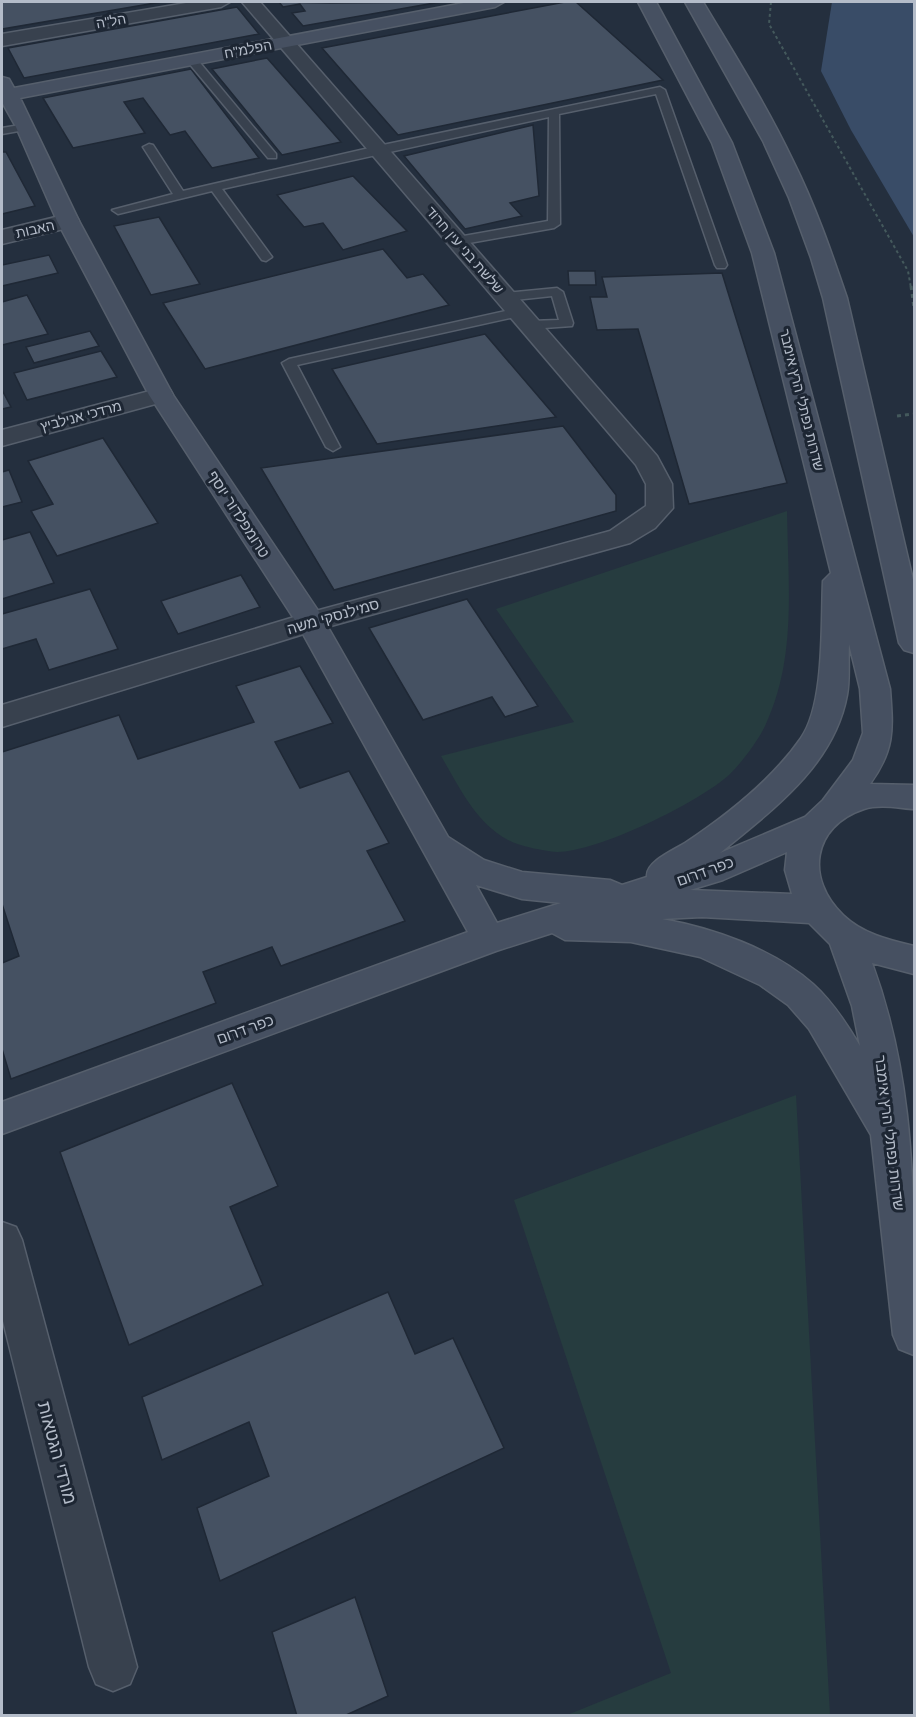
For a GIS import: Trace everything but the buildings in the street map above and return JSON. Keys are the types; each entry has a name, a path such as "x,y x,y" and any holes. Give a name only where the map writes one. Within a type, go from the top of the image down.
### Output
{"main road":[{"name":"הפלמ\"ח","path":"4,91 192,60 495,2"},
{"name":"שדרות נפתלי הרץ אימבר","path":"647,2 722,143 764,253 875,689 878,733 867,764 803,845 800,866 806,889 818,911"},
{"path":"694,2 773,140 800,198 820,252 835,298 915,643"},
{"name":"טרומפלדור יוסף","path":"4,91 26,127 68,221 161,395 311,622 489,939"},
{"path":"435,843 472,869 506,882 546,889 632,894 707,845 780,785 816,741 832,695 838,544"},
{"name":"כפר דרום","path":"2,1118 489,939 711,871 859,798 887,794 915,797"},
{"name":"כפר דרום","path":"489,939 652,906 763,904 818,911"},
{"path":"818,911 845,936 879,953 915,960"},
{"path":"542,928 578,925 617,926 658,932 743,958 788,986 821,1017 890,1132"},
{"name":"שדרות נפתלי הרץ אימבר","path":"845,936 870,1006 882,1064 915,1335"}],"street":[{"name":"הל\"ה","path":"2,40 221,2"},
{"name":"שלשת בני עין חרוד","path":"251,2 648,462 659,484 660,508"},
{"name":"האבות","path":"2,237 68,221"},
{"name":"מרדכי אנילביץ","path":"2,438 161,395"},
{"name":"סמילנסקי משה","path":"2,716 311,622 620,537 645,522 660,508"},
{"name":"מורדי הגטאות","path":"2,1240 113,1667"}],"lane":[{"path":"192,60 273,156"},
{"path":"118,210 378,149 660,90 721,265"},
{"path":"458,241 554,224 554,112"},
{"path":"2,131 26,127"},
{"path":"149,147 180,195"},
{"path":"215,187 266,257"},
{"path":"333,447 289,363 518,312"}],"path":[{"path":"771,2 769,24 908,271 915,308"}],"green space":[{"path":"787,511 789,594 782,674 765,726 740,764 716,785 673,811 622,835 575,850 557,852 525,846 508,840 486,824 469,803 441,756 574,722 496,609"},
{"path":"796,1095 830,1715 567,1715 671,1673 514,1200"}],"water":[{"path":"832,2 914,2 914,237 851,130 821,71"}]}
